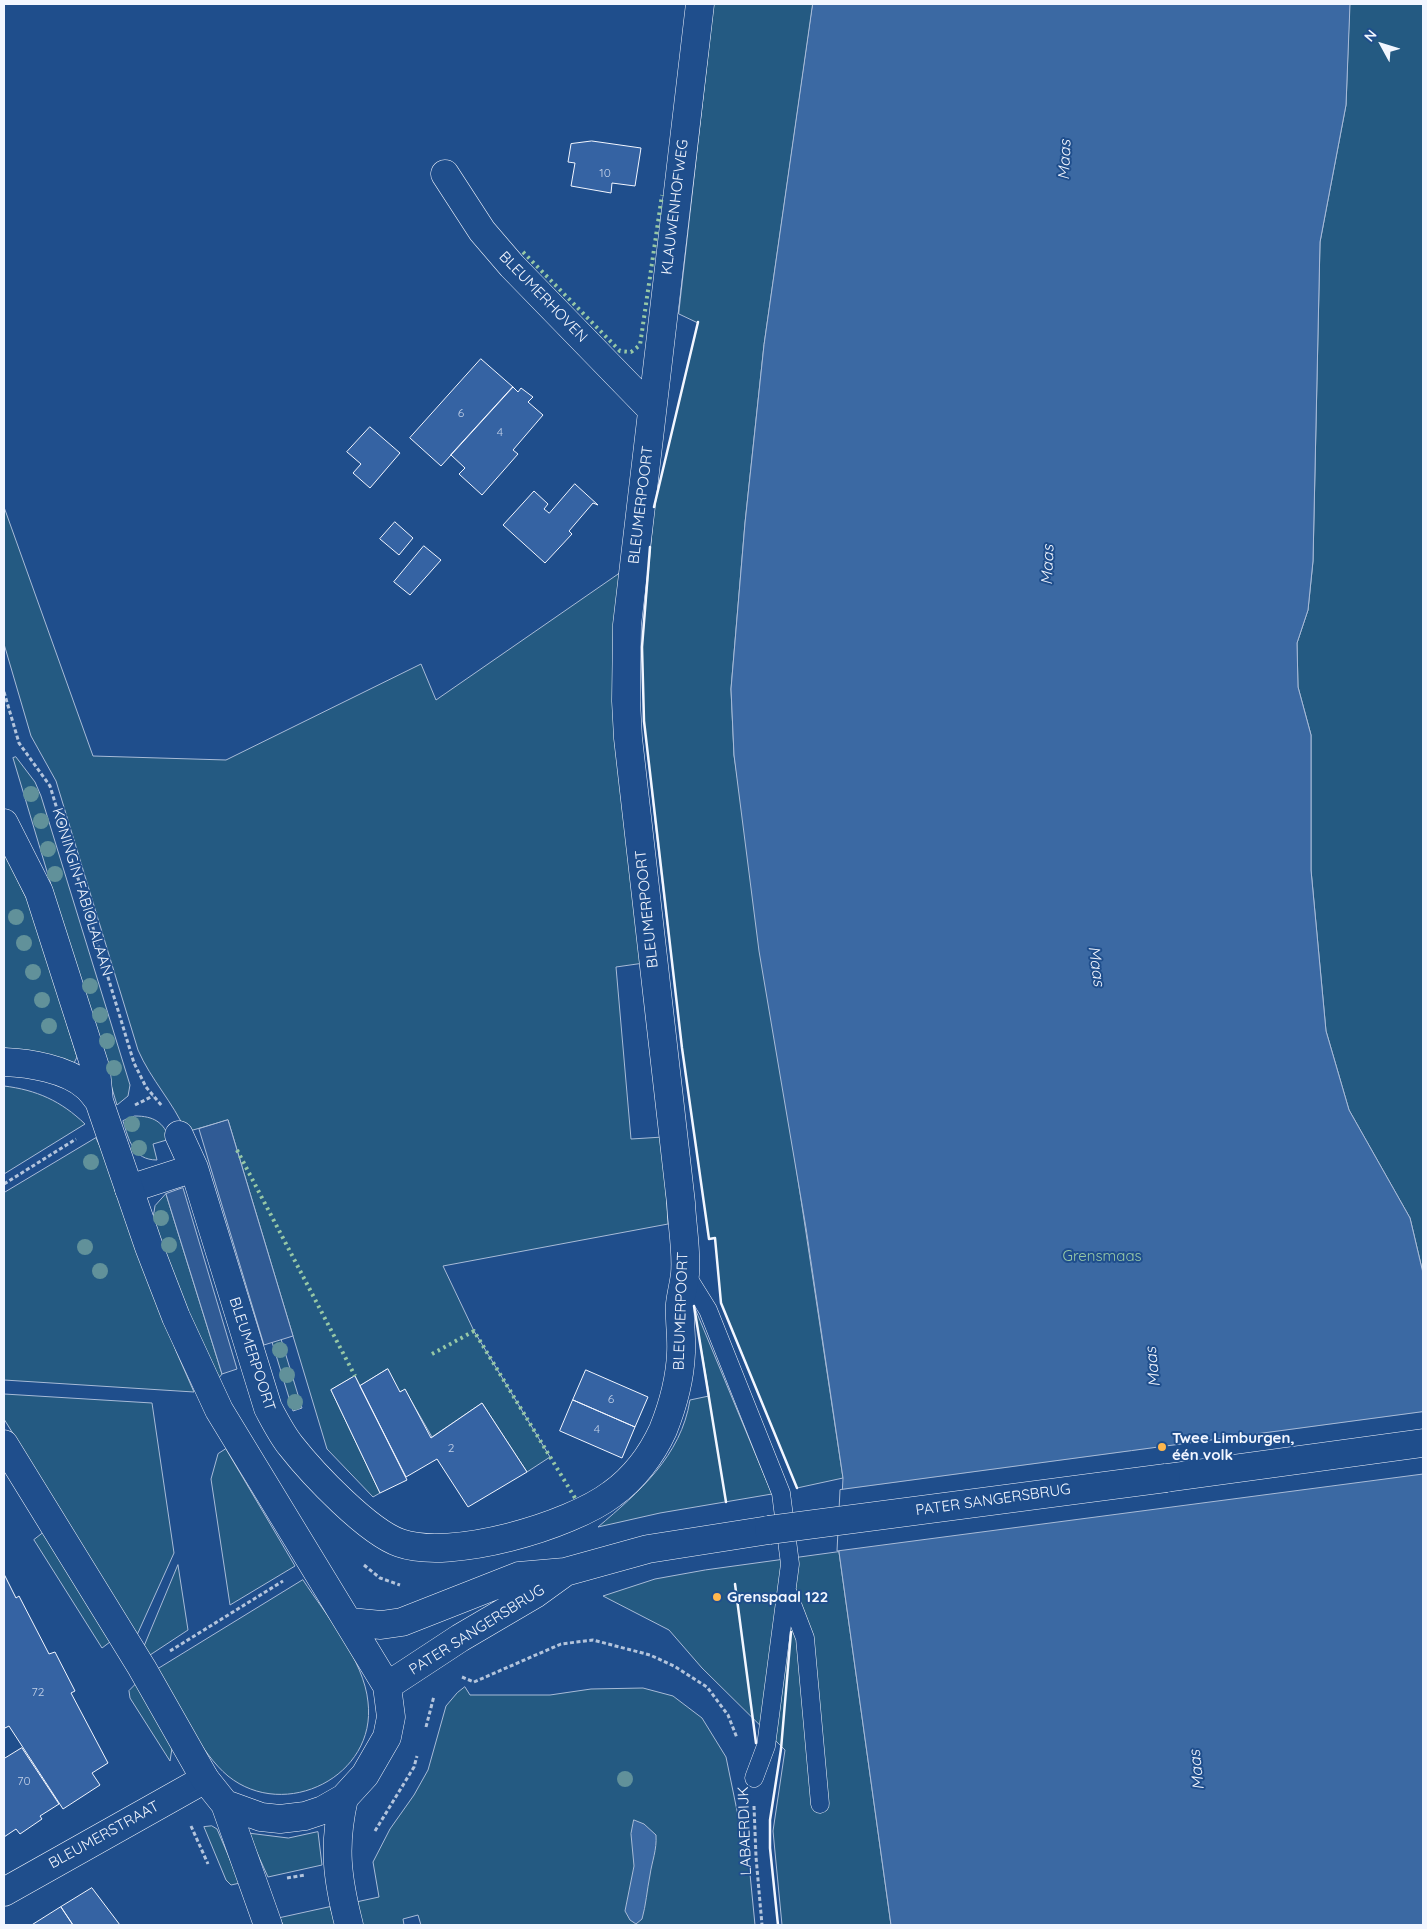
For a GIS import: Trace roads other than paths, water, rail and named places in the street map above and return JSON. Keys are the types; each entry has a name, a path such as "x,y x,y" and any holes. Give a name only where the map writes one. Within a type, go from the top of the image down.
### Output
{"main road":[{"name":"KLAUWENHOFWEG","path":"652,410 700,4"},
{"name":"BLEUMERHOVEN","path":"445,174 482,232 512,266 652,410"},
{"name":"BLEUMERPOORT","path":"179,1136 194,1168 262,1393 276,1422 302,1459 364,1521 387,1537 412,1547 450,1548 477,1545 573,1516 592,1507 628,1482 652,1449 672,1406 680,1362 680,1305 685,1273 681,1202 628,738 626,701 630,590 652,410"},
{"path":"4,823 38,892 96,1070 99,1101 176,1317 219,1410 314,1562 387,1686 391,1717 387,1737 365,1775 344,1798 314,1813 280,1819 262,1817 225,1804"},
{"path":"4,1062 36,1067 71,1077 87,1086 99,1101"},
{"path":"129,1189 194,1168"},
{"name":"PATER SANGERSBRUG","path":"350,1622 381,1624 402,1622 519,1576 565,1572 648,1549 770,1530 1423,1443"},
{"path":"4,1444 142,1668 205,1779 225,1804 268,1925"},
{"name":"PATER SANGERSBRUG","path":"387,1686 460,1638 535,1594 565,1572"},
{"name":"BLEUMERSTRAAT","path":"4,1892 205,1779"},
{"path":"344,1798 336,1845 338,1868 349,1925"}],"lane":[{"path":"685,1273 708,1310 781,1493 790,1564 766,1746 754,1778"},
{"path":"787,1589 805,1638 820,1804"}],"water":[{"name":"Grensmaas","path":"813,4 1350,4 1346,105 1320,242 1313,561 1308,610 1297,643 1298,687 1311,735 1311,870 1326,1031 1349,1110 1410,1218 1423,1273 1423,1925 891,1925 839,1552 843,1478 806,1228 759,951 734,755 731,689 745,523 764,345"},
{"path":"634,1820 644,1824 656,1835 655,1851 642,1919 636,1924 630,1920 625,1911 634,1866 631,1834"}],"place":[{"name":"Twee Limburgen, één volk","path":"1162,1447"},
{"name":"Grenspaal 122","path":"717,1597"}],"water label":[{"name":"Maas","path":"1065,160"},
{"name":"Maas","path":"1048,565"},
{"name":"Maas","path":"1096,966"},
{"name":"Maas","path":"1153,1367"},
{"name":"Maas","path":"1197,1770"}]}
